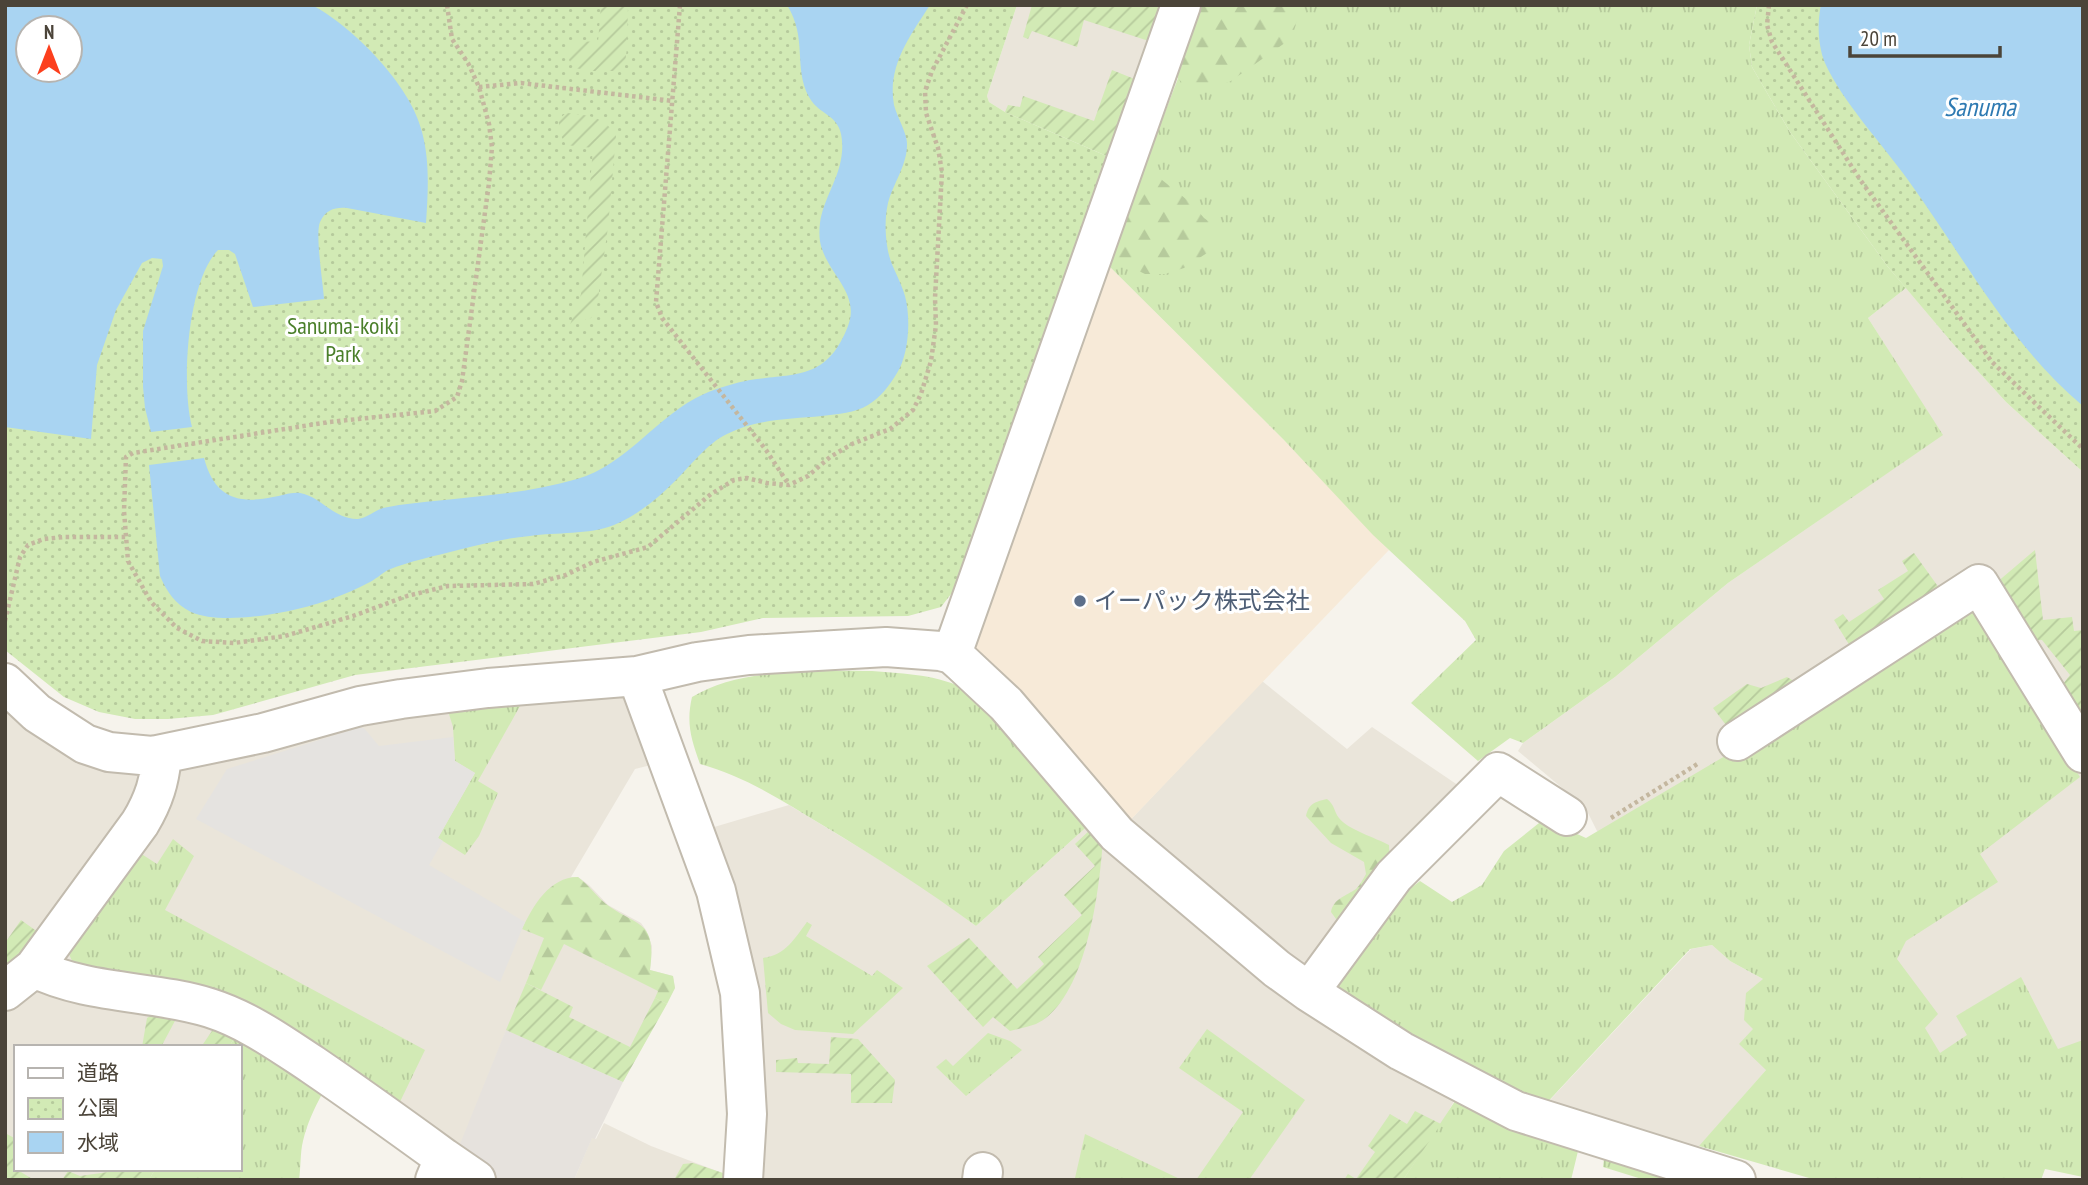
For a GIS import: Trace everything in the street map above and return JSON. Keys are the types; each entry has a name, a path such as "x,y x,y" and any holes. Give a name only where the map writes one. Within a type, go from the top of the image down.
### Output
{"street":[{"path":"952,654 1181,5"},
{"path":"1737,741 1979,584 2083,753"},
{"path":"5,683 37,713 85,744 109,752 152,756 263,733 360,706 401,699 488,688 637,676 697,662 749,655 886,647 926,648 952,654 1006,704 1117,834 1277,969 1309,992 1401,1051 1516,1111 1736,1180"},
{"path":"637,676 716,891 740,993 747,1114 743,1180"},
{"path":"19,980 152,803 160,781 162,754"},
{"path":"1309,992 1394,876 1498,772 1567,816"},
{"path":"19,980 47,975 100,988 207,1007 242,1021 358,1096 439,1169 476,1180"}],"path":[{"path":"447,5 452,39 468,63 479,87 492,147 462,381 457,397 435,411 329,422 133,453 127,457 124,511 128,561 151,602 177,628 202,641 233,643 285,636 354,616 407,596 448,586 533,584 566,575 593,562 648,547 711,494 734,480 747,478 767,484 789,485 808,476 830,457 852,444 890,429 913,410 931,361 936,326 942,173 938,148 926,113 925,91 932,71 967,5"},
{"path":"680,5 656,302 662,318 781,471 789,485"},
{"path":"1769,5 1767,24 1772,42 1861,181 1992,362 2083,449"},
{"path":"479,87 521,83 673,102"},
{"path":"5,621 20,557 28,545 54,538 127,537"},
{"path":"1567,816 1581,825 1596,827 1737,741"}],"shaded area":[{"path":"1017,5 1181,5 1125,162 1005,112 989,102 987,96"},
{"path":"1107,264 1283,439 1389,550 1117,834 961,662"},
{"path":"1906,288 2006,402 2083,472 2083,1051 2060,1074 1899,1049 1665,842 1597,831 1585,807 1518,751 1523,743 1615,677 1728,583 1942,435 1868,318"},
{"path":"637,676 667,761 635,769 571,877 578,877 608,905 641,923 652,946 650,970 673,976 675,988 623,1082 506,1031 453,1164 243,1021 230,1045 14,1045 14,1171 154,1171 149,1180 5,1180 5,683 109,752"},
{"path":"1262,681 1347,749 1372,727 1474,796 1394,876 1464,1084 1403,1180 574,1180 592,1137 596,1139 604,1123 651,1146 725,1174 747,1114 694,833 789,805 913,880 976,926 1091,823 1118,833"},
{"path":"364,728 379,746 453,737 455,761 475,773 438,838 443,841 429,865 525,922 500,982 196,819 227,769"},
{"path":"1712,945 1730,961 1763,979 1766,1070 1691,1156 1534,1117 1691,949"},
{"path":"506,1030 623,1082 595,1139 592,1138 574,1180 476,1180 452,1164"}],"green space":[{"name":"Sanuma-koiki Park","path":"5,5 1017,5 987,96 989,102 1005,112 1109,157 958,585 941,607 908,616 763,618 701,632 355,675 213,715 135,719 99,712 64,697 5,650"},
{"path":"601,5 628,5 624,71 574,68 569,60 568,50 575,41 598,42"},
{"path":"1032,5 1167,5 1155,43 1084,20 1077,47 1032,31 1028,39 1023,37"},
{"path":"1167,5 1302,5 1302,8 1289,40 1231,81 1207,90 1186,87 1167,66"},
{"path":"1206,5 1757,5 1749,45 1752,67 1790,132 1906,288 1868,318 1943,435 1728,583 1615,677 1523,743 1510,738 1478,761 1411,703 1476,640 1465,621 1373,535 1283,439 1107,264"},
{"name":"Sanuma","path":"1757,5 2083,5 2083,472 2006,402 1954,345 1888,267 1790,132 1752,67 1749,45"},
{"path":"1112,70 1142,82 1109,157 1005,112 1008,105 1020,107 1023,96 1094,121"},
{"path":"566,113 601,120 616,136 608,227 597,306 591,318 570,325 581,294 593,148 566,145 559,132 559,119"},
{"path":"1157,176 1220,229 1207,253 1184,268 1165,274 1145,274 1102,253 1102,186"},
{"path":"2035,550 2043,620 2072,617 2074,631 2083,630 2083,727 2059,689 2070,675 2042,640 2027,641 1996,583"},
{"path":"1914,553 1942,592 1853,651 1834,620 1843,614 1849,622 1884,599 1878,590 1908,571 1902,561"},
{"path":"1971,611 1981,621 2080,777 1980,854 1998,882 1906,941 1897,959 1938,1014 1925,1028 1940,1053 1967,1035 1956,1016 2021,977 2058,1049 2083,1040 2083,1177 2045,1169 2041,1180 1816,1180 1699,1146 1766,1070 1739,1044 1753,1029 1744,1020 1746,993 1763,979 1730,961 1712,945 1690,949 1542,1108 1487,1085 1332,989 1394,901 1420,881 1452,902 1482,885 1504,851 1544,819 1586,838"},
{"path":"804,671 872,671 934,678 969,691 1091,823 976,926 882,862 779,799 733,775 700,764 690,731 692,697 733,680 756,676"},
{"path":"1787,677 1797,683 1732,733 1713,708 1747,684 1761,688"},
{"path":"485,706 520,706 478,781 498,793 479,836 465,855 438,838 475,773 455,761 453,727 448,711"},
{"path":"1327,799 1343,822 1389,845 1390,865 1346,917 1336,919 1331,912 1334,904 1356,889 1366,874 1364,862 1331,843 1306,816 1313,804"},
{"path":"1091,829 1103,838 1098,884 1088,940 1068,992 1053,1011 1036,1024 1010,1031 993,1017 983,1027 927,966 969,938 1017,989 1044,964 1038,957 1082,915 1064,895 1095,866 1075,844"},
{"path":"173,839 194,856 165,910 425,1050 397,1108 75,968 66,947 140,853 157,864"},
{"path":"578,877 606,904 642,926 647,933 651,953 650,970 673,976 675,988 667,1004 655,998 658,991 564,944 541,990 526,983 544,938 522,929 537,902 550,887 568,878"},
{"path":"21,920 42,935 5,977 5,943"},
{"path":"807,922 812,925 806,936 872,976 877,970 903,988 853,1034 795,1030 781,1024 768,1013 763,958 784,950"},
{"path":"526,983 573,1007 569,1017 630,1047 655,998 667,1004 623,1082 506,1030"},
{"path":"156,1012 176,1019 162,1045 142,1045 147,1018"},
{"path":"214,1028 236,1035 230,1045 202,1045"},
{"path":"1207,1029 1305,1100 1249,1180 1196,1180 1243,1112 1179,1068"},
{"path":"988,1033 1010,1041 1022,1050 966,1096 936,1067 946,1059 953,1066"},
{"path":"236,1035 322,1094 305,1135 299,1180 149,1180 154,1171 242,1171 242,1045 230,1045"},
{"path":"831,1037 858,1039 895,1080 892,1103 851,1103 851,1074 776,1072 776,1060 797,1058 798,1063 829,1064"},
{"path":"1455,1101 1579,1147 1571,1180 1403,1180"},
{"path":"1415,1111 1441,1124 1403,1180 1344,1180 1348,1174 1356,1179 1375,1152 1368,1146 1390,1114 1407,1124"},
{"path":"5,1133 14,1138 14,1171 19,1171 34,1180 5,1180"},
{"path":"1085,1134 1182,1180 1075,1178"},
{"path":"1604,1159 1670,1180 1645,1180 1603,1167"},
{"path":"693,1163 726,1174 725,1180 674,1180 683,1164"},
{"path":"68,1171 80,1176 108,1172 154,1171 149,1180 62,1180"}],"water":[{"path":"5,5 312,5 362,42 393,77 416,114 426,155 426,223 347,208 328,212 322,218 319,228 324,299 253,307 235,254 229,250 218,250 199,285 189,335 187,386 192,427 151,432 143,387 143,331 163,266 162,259 152,258 142,263 116,310 97,365 91,439 5,427"},
{"path":"787,5 930,5 902,52 894,77 894,105 907,145 905,160 888,203 886,234 888,252 905,296 908,325 901,365 881,395 863,408 852,411 761,423 727,434 705,450 646,507 604,528 512,538 423,559 388,570 371,582 320,603 263,616 206,616 185,609 176,601 160,576 149,465 204,458 214,481 228,495 248,500 300,493 314,498 342,516 358,519 383,508 399,505 511,493 577,479 611,463 671,414 704,394 744,381 809,371 830,356 840,344 851,315 847,295 826,259 820,236 824,205 841,162 842,139 836,123 814,104 804,86 797,30"},
{"name":"Sanuma","path":"1821,5 2083,5 2083,406 2057,382 2010,328 1908,180 1832,78 1821,49"}],"place":[{"name":"イーパック株式会社","path":"1080,601"}]}
